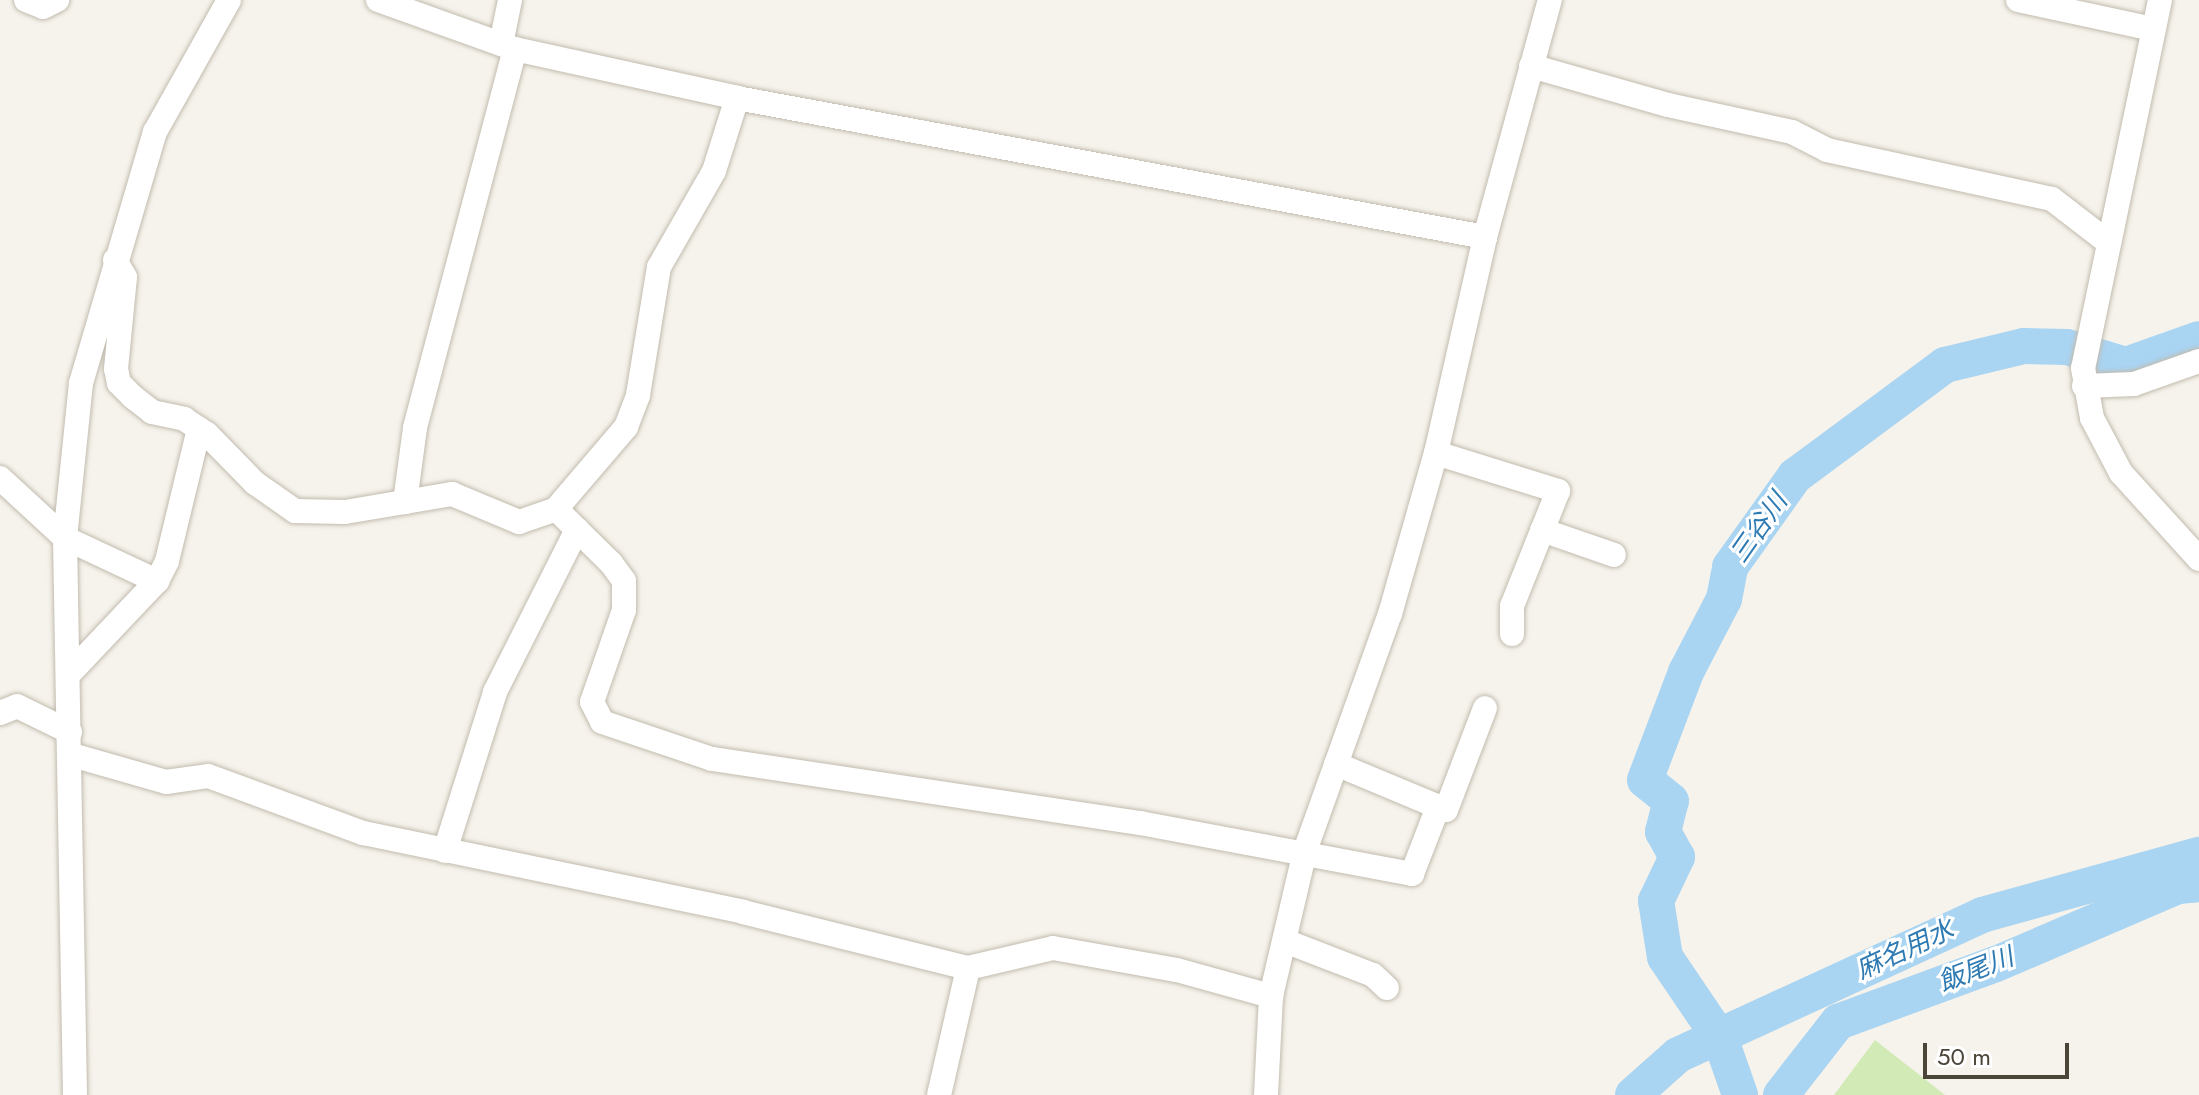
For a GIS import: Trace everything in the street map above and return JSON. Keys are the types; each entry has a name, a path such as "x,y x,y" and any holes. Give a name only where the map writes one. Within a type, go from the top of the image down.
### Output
{"street":[{"path":"26,0 43,7 57,0"},
{"path":"75,1095 65,538 81,383 155,132 229,0"},
{"path":"378,0 508,47 737,98 1485,237"},
{"path":"405,502 415,428 508,47 510,0"},
{"path":"1266,1095 1271,996 1305,851 1390,614 1436,453 1485,237 1550,0"},
{"path":"2018,0 2153,29"},
{"path":"2160,0 2089,336 2084,377 2092,418 2121,473 2199,559"},
{"path":"1531,66 1668,105 1792,132 1827,150 2052,199 2109,243"},
{"path":"115,260 125,277 119,383 152,412 199,429 255,483 295,511 345,512 452,494 519,522 556,509 626,427 638,395 659,267 714,171 737,98"},
{"path":"2084,377 2134,384 2199,361"},
{"path":"69,674 157,581 167,561 199,429"},
{"path":"1436,453 1558,491 1512,606 1512,634"},
{"path":"0,478 65,538 157,581"},
{"path":"556,509 624,581 624,610 592,702 602,722 712,759 1305,851 1412,874 1438,807"},
{"path":"445,851 495,692 577,530"},
{"path":"1542,530 1614,555"},
{"path":"0,713 17,706 71,743 166,782 208,776 363,833 743,912 968,968 1053,948 1177,970 1271,996"},
{"path":"1336,764 1446,810 1485,708"},
{"path":"1285,941 1373,975 1387,988"},
{"path":"939,1095 968,968"}],"green space":[{"path":"1875,1040 1945,1095 1834,1095"}],"waterway":[{"name":"三谷川","path":"1711,1025 1665,957 1656,901 1677,857 1663,832 1671,801 1645,780 1686,672 1724,599 1730,567 1795,476 1945,365 2024,346 2067,347 2126,365 2199,339"},
{"name":"麻名用水","path":"1633,1095 1678,1055 1982,915 2199,855"},
{"name":"飯尾川","path":"1781,1095 1838,1022 1996,964 2178,886 2199,884"},
{"name":"三谷川","path":"1724,1049 1740,1095"}]}
